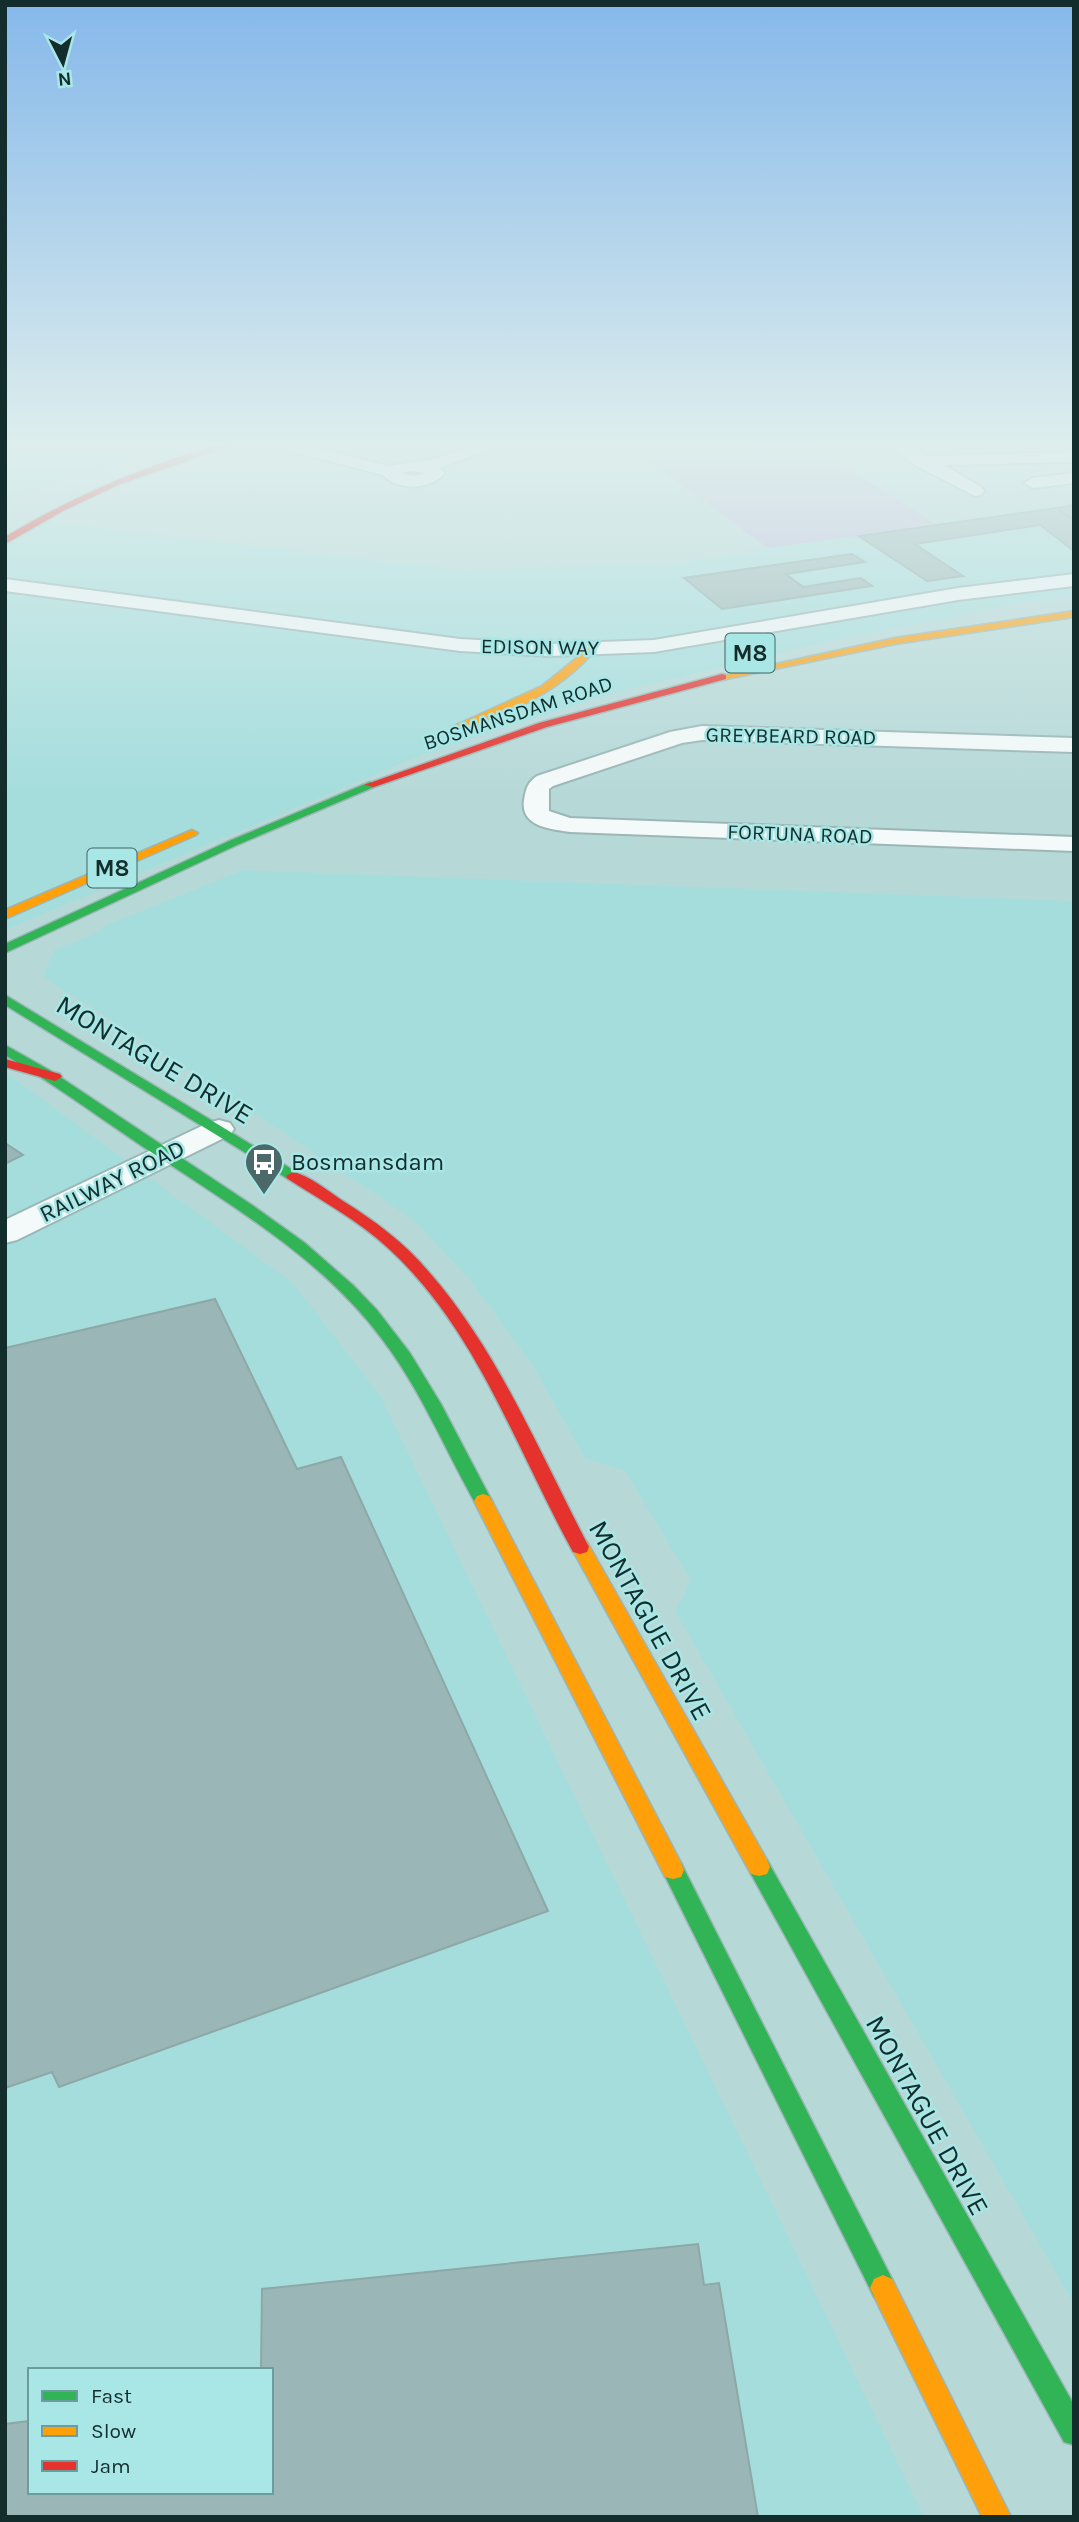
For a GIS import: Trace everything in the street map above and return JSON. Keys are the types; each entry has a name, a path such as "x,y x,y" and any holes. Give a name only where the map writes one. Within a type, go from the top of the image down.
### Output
{"main road":[{"path":"956,615 1074,600"},
{"name":"BOSMANSDAM ROAD","path":"5,949 212,852 372,784 535,727 604,706 770,666 1074,614"},
{"path":"549,650 564,667 552,685"},
{"path":"552,685 573,671 590,650"},
{"name":"BOSMANSDAM ROAD","path":"552,685 513,705 445,733 561,699"},
{"name":"M8","path":"5,915 206,827"},
{"path":"5,934 116,886 212,852"},
{"name":"MONTAGUE DRIVE","path":"5,999 346,1209 395,1246 454,1315 476,1350 567,1524 1074,2432"},
{"path":"5,1049 55,1077 166,1155 204,1178 336,1276 373,1315 416,1375 643,1810 997,2517"},
{"path":"5,1063 55,1077"}],"street":[{"name":"EDISON WAY","path":"5,585 460,645 590,650 688,641 852,610 1074,580"},
{"name":"GREYBEARD ROAD","path":"535,806 538,786 545,781 678,737 702,733 1074,745"},
{"name":"FORTUNA ROAD","path":"535,806 538,815 548,821 570,825 1074,844"},
{"name":"RAILWAY ROAD","path":"5,1233 219,1129"}],"shaded area":[{"path":"5,559 364,559 461,570 670,564 705,559 1074,559 1074,597 1032,601 839,639 597,697 411,759 5,930"},
{"path":"243,870 1074,901 1074,2304 675,1611 691,1581 625,1471 585,1458 533,1366 471,1281 414,1220 156,1048 43,977 54,950 97,933 107,925"},
{"path":"5,1072 294,1284 381,1397 924,2517 5,2517"}],"building":[{"path":"819,559 860,559 865,562 786,574 803,587 861,578 872,586 722,609 684,578"},
{"path":"893,559 937,559 963,576 927,581"},
{"path":"5,1143 23,1155 5,1164"},
{"path":"215,1299 297,1469 341,1457 548,1911 59,2087 52,2072 5,2088 5,1348"},
{"path":"698,2244 704,2285 719,2283 758,2517 5,2517 5,2424 28,2421 28,2494 273,2494 273,2368 261,2368 262,2289"}],"traffic: fast":[{"path":"5,949 233,843 370,785"},
{"path":"5,999 293,1176"},
{"path":"5,1049 274,1227 325,1268 371,1314 404,1357 483,1501"},
{"path":"759,1867 1074,2432"},
{"path":"673,1870 883,2288"}],"traffic: slow":[{"path":"722,677 895,641 1074,614"},
{"path":"457,727 546,688 576,665 590,650"},
{"path":"5,915 192,833"},
{"path":"483,1501 673,1870"},
{"path":"580,1547 759,1867"},
{"path":"883,2288 997,2517"}],"traffic: jam":[{"path":"370,785 543,725 722,677"},
{"path":"5,1063 55,1077"},
{"path":"293,1176 358,1217 394,1245 450,1309 498,1387 580,1547"}],"place":[{"name":"Bosmansdam","path":"264,1196"}]}
